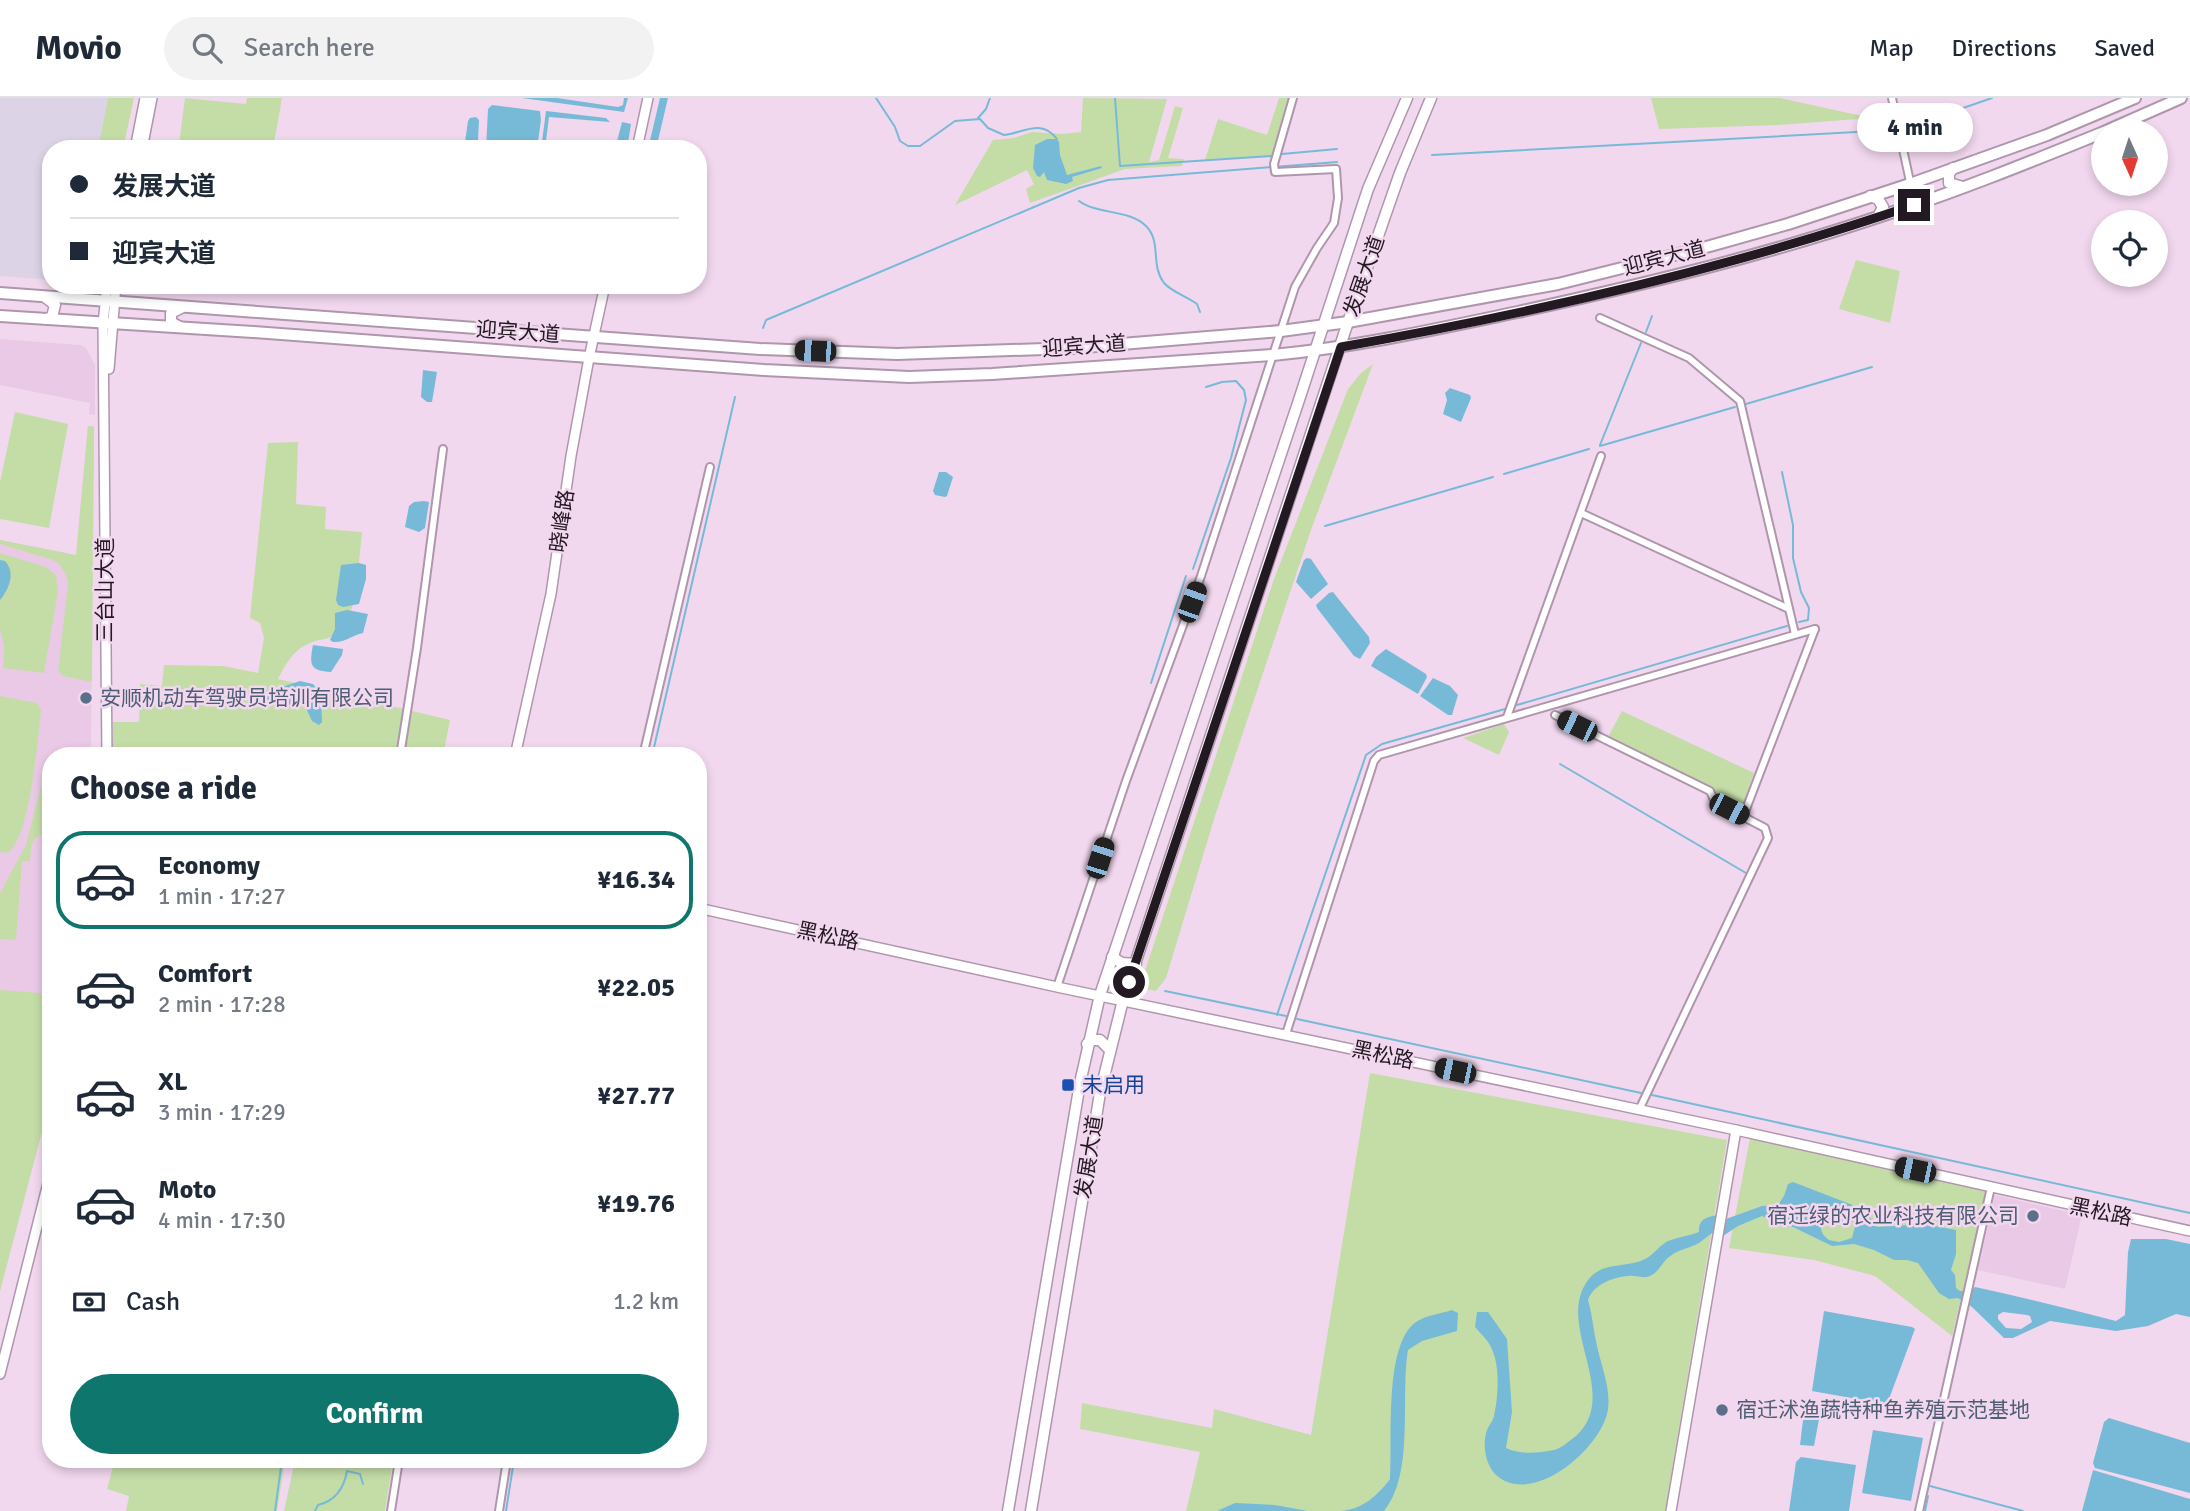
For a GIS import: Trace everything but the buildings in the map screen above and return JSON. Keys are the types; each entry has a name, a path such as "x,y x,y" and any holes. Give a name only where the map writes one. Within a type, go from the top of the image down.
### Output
{"highway":[{"name":"迎宾大道","path":"0,293 760,349 897,354 1072,348 1281,331 1322,327 1558,284 1775,228 2047,135 2135,98"},
{"name":"迎宾大道","path":"2134,119 2181,98"},
{"name":"迎宾大道","path":"0,316 764,370 909,377 1273,355 1315,351 1409,335 1626,289 1732,261 1914,205 2091,137"}],"main road":[{"name":"发展大道","path":"1008,1511 1087,1044 1100,995 1368,190 1407,98"},
{"name":"发展大道","path":"1031,1511 1100,1093 1124,1000 1348,322 1400,173 1431,98"},
{"path":"1953,168 1949,174 1949,183 1963,187"},
{"path":"1870,196 1878,199 1883,207 1878,217"},
{"path":"42,320 52,317 54,313 55,305 45,297"},
{"path":"183,328 174,325 170,317 173,310 184,307"},
{"path":"1112,957 1122,963 1136,964"},
{"path":"1087,1044 1092,1040 1100,1040 1110,1050"}],"street":[{"path":"137,140 145,98"},
{"path":"144,140 152,98"},
{"path":"639,140 648,98"},
{"path":"1057,987 1126,781 1201,576 1295,287 1334,223 1338,198 1336,169 1275,172 1293,98"},
{"path":"1892,98 1914,205"},
{"name":"三台山大道","path":"107,747 104,423 108,294"},
{"name":"三台山大道","path":"109,301 112,294"},
{"name":"晓峰路","path":"517,747 551,594 571,456 603,294"},
{"path":"1601,318 1689,358 1740,401 1795,634"},
{"path":"401,747 443,449"},
{"path":"1507,718 1601,456"},
{"path":"645,747 710,467"},
{"path":"1581,513 1789,609"},
{"path":"1286,1034 1374,761 1379,755 1815,629 1743,817"},
{"path":"1555,715 1710,791 1715,802 1765,828 1768,838 1639,1110"},
{"name":"黑松路","path":"707,910 1057,987 1736,1130 2190,1231"},
{"path":"1671,1511 1736,1130"},
{"path":"1919,1511 1992,1187"},
{"path":"0,1374 42,1207"},
{"path":"391,1511 398,1468"},
{"path":"499,1511 506,1468"}],"shaded area":[{"path":"0,98 108,98 100,140 42,140 42,279 0,276"},
{"path":"0,339 81,345 86,348 95,365 95,415 89,414 90,403 0,385"},
{"path":"88,426 94,426 91,747 42,747 42,1131 0,1291 0,540 76,555"},
{"path":"1995,1195 2082,1215 2065,1289 1978,1270"}],"green space":[{"path":"108,98 134,98 125,140 100,140"},
{"path":"185,98 246,104 247,98 282,98 275,140 180,140"},
{"path":"1083,98 1167,99 1149,162 1159,160 1175,106 1183,108 1168,158 1184,159 1182,166 1125,169 1030,203 1026,189 1034,184 1027,170 955,205 993,140 1014,138 1032,132 1081,132"},
{"path":"1279,98 1290,98 1274,156 1205,160 1218,119 1267,135"},
{"path":"1651,98 1780,98 1871,118 1779,125 1659,129"},
{"path":"1856,260 1900,271 1890,323 1839,309"},
{"path":"1373,364 1311,530 1215,816 1166,978 1156,991 1145,989 1144,974 1274,579 1348,389 1361,373"},
{"path":"15,412 68,424 49,528 0,519 0,482"},
{"path":"88,426 94,427 92,682 63,676 58,671 68,584 59,564 0,544 0,540 76,555"},
{"path":"298,442 296,504 326,507 325,529 362,532 356,588 347,623 335,635 299,649 278,679 450,720 445,747 113,747 113,722 139,722 140,684 162,686 164,665 223,666 258,673 264,638 260,623 250,618 268,443"},
{"path":"0,553 46,567 56,575 58,591 44,673 3,668"},
{"path":"0,696 37,703 41,710 27,810 15,845 7,853 0,852"},
{"path":"1622,711 1754,773 1741,810 1718,799 1712,787 1608,737"},
{"path":"1504,724 1509,732 1499,755 1463,738"},
{"path":"41,786 42,835 33,841 30,861 22,861 16,940 0,939 0,893 26,845"},
{"path":"0,990 42,993 42,1131 0,1291"},
{"path":"1370,1073 1727,1140 1665,1511 1186,1511 1200,1452 1080,1429 1082,1403 1212,1428 1214,1409 1311,1435"},
{"path":"1750,1138 1984,1189 1986,1194 1952,1336 1875,1276 1814,1260 1729,1248"},
{"path":"113,1468 284,1468 277,1511 126,1511 129,1496 107,1489"},
{"path":"293,1468 392,1468 385,1511 284,1511"}],"water":[{"path":"522,98 557,98 618,107 623,105 624,98 628,98 624,112"},
{"path":"660,98 668,98 658,140 650,140"},
{"path":"492,105 540,111 538,140 486,140 488,109"},
{"path":"546,111 606,118 610,122 549,117 546,140 542,140"},
{"path":"476,117 479,120 478,140 465,140 470,118"},
{"path":"622,122 631,124 628,140 617,140"},
{"path":"1047,139 1056,139 1059,142 1067,175 1101,166 1102,168 1072,177 1073,181 1066,184 1047,180 1044,172 1040,177 1037,176 1033,168 1035,145"},
{"path":"423,370 437,372 432,402 421,397"},
{"path":"1450,388 1470,395 1471,398 1461,422 1443,414 1447,400 1445,393"},
{"path":"939,472 946,472 953,477 945,497 935,495 933,491"},
{"path":"414,502 429,502 425,528 419,532 405,527 409,506"},
{"path":"1307,558 1311,559 1328,584 1311,599 1296,582"},
{"path":"0,560 5,561 11,576 0,600"},
{"path":"341,565 366,565 366,579 359,604 343,607 338,605 336,600"},
{"path":"1333,592 1369,637 1370,643 1360,659 1354,656 1317,608 1316,605"},
{"path":"347,610 368,614 363,633 333,642 330,640 335,629 335,613"},
{"path":"313,645 343,649 331,672 313,666"},
{"path":"1386,649 1426,674 1418,694 1371,666 1376,657"},
{"path":"1433,678 1450,686 1458,695 1452,715 1420,696"},
{"path":"300,681 313,684 321,694 322,722 319,725 312,721 305,706 269,701 258,693 255,687 270,691"},
{"path":"1793,1182 1863,1209 1877,1227 1925,1224 1956,1230 1956,1254 1951,1270 1955,1275 1956,1288 1960,1291 1970,1291 1975,1287 2116,1321 2125,1315 2131,1239 2166,1239 2190,1244 2190,1317 2176,1314 2148,1326 2116,1331 2050,1321 2013,1338 2004,1338 1972,1307 1958,1298 1949,1299 1939,1293 1918,1263 1894,1260 1854,1244 1832,1246 1793,1227 1784,1227 1762,1216 1723,1236 1726,1219 1762,1206 1778,1205 1788,1184","holes":["1824,1220 1839,1225 1853,1222 1855,1226 1852,1238 1839,1242 1829,1240 1822,1231","2003,1312 2030,1316 2032,1322 2021,1329 2006,1328 1998,1319 1998,1315"]},
{"path":"1719,1215 1717,1231 1699,1243 1673,1254 1650,1276 1616,1278 1599,1286 1588,1300 1609,1400 1603,1424 1594,1440 1564,1469 1546,1479 1528,1484 1511,1483 1496,1475 1485,1454 1485,1441 1495,1409 1497,1367 1490,1345 1475,1327 1477,1312 1488,1312 1507,1339 1512,1412 1506,1448 1530,1453 1557,1449 1576,1436 1588,1420 1592,1401 1591,1381 1579,1320 1579,1301 1586,1283 1599,1271 1639,1262 1668,1241 1699,1232 1700,1224 1705,1219"},
{"path":"1452,1310 1458,1313 1457,1331 1422,1341 1408,1350 1403,1456 1394,1495 1384,1511 1342,1511 1369,1500 1390,1479 1394,1372 1398,1351 1406,1334 1416,1322"},
{"path":"1824,1311 1915,1329 1885,1404 1812,1391"},
{"path":"1804,1412 1820,1414 1814,1446 1800,1445"},
{"path":"2109,1418 2190,1443 2190,1493 2095,1468 2093,1463 2104,1422"},
{"path":"1873,1430 1923,1438 1911,1501 1862,1493"},
{"path":"1801,1457 1856,1465 1849,1511 1789,1511 1796,1462"},
{"path":"2093,1470 2190,1499 2190,1511 2082,1511"},
{"path":"1235,1503 1275,1505 1308,1511 1217,1511"}],"waterway":[{"path":"876,98 895,127 900,141 908,146 920,146 955,121 980,119 988,128 1004,135 1038,128 1045,129 1057,139"},
{"path":"978,118 986,109 990,98"},
{"path":"1115,98 1120,166 1271,156"},
{"path":"1905,128 1992,98"},
{"path":"1432,155 1893,130"},
{"path":"1282,154 1337,149"},
{"path":"763,328 766,320 1079,188 1108,180 1337,162"},
{"path":"1079,201 1131,217 1146,226 1154,239 1158,269 1164,283 1197,304 1200,312"},
{"path":"1646,332 1652,316"},
{"path":"1600,445 1641,343"},
{"path":"1746,404 1872,367"},
{"path":"1193,569 1231,458 1246,400 1244,390 1236,381 1206,387"},
{"path":"654,747 735,397"},
{"path":"1600,446 1735,407"},
{"path":"1504,474 1589,449"},
{"path":"1782,472 1793,525 1793,558 1801,592 1809,608 1808,620 1799,622"},
{"path":"1325,526 1493,477"},
{"path":"1151,683 1186,576"},
{"path":"1517,705 1787,626"},
{"path":"1277,1015 1366,755 1382,744 1505,709"},
{"path":"1560,764 1746,873"},
{"path":"1165,991 1286,1016"},
{"path":"1297,1019 1641,1093"},
{"path":"1652,1095 2190,1213"},
{"path":"275,1511 281,1468"},
{"path":"506,1511 513,1468"},
{"path":"315,1511 318,1505 338,1493 347,1471 360,1474 363,1484"},
{"path":"1930,1486 2023,1511"},
{"path":"1925,1511 1928,1496"}],"place":[{"name":"安顺机动车驾驶员培训有限公司","path":"86,698"},
{"name":"未启用","path":"1068,1085"},
{"name":"宿迁绿的农业科技有限公司","path":"2033,1216"},
{"name":"宿迁沭渔蔬特种鱼养殖示范基地","path":"1722,1410"}],"route":[{"path":"1129,982 1341,347 1626,289 1812,238 1914,205"}]}
